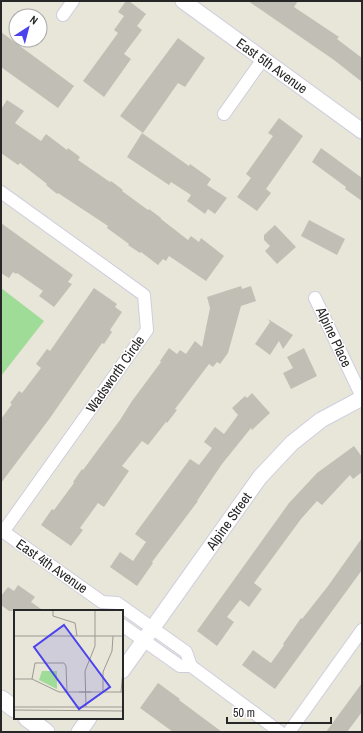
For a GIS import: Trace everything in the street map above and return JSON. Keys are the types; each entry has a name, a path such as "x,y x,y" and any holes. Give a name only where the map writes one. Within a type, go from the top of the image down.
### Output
{"main road":[{"path":"1,699 14,708"},
{"path":"28,719 46,732"}],"street":[{"path":"63,15 73,1"},
{"name":"East 5th Avenue","path":"183,1 362,131"},
{"path":"224,114 263,60"},
{"name":"Wadsworth Circle","path":"1,192 144,295 147,330 2,531"},
{"name":"Alpine Place","path":"316,298 362,398"},
{"name":"Alpine Street","path":"123,670 260,477 292,443 321,420 362,398"},
{"name":"East 4th Avenue","path":"2,531 104,606 117,603 180,666 191,666 280,732"},
{"name":"East 4th Avenue","path":"123,625 148,634"},
{"path":"289,732 362,630"},
{"path":"79,732 88,719"}],"green space":[{"path":"1,288 44,321 1,376"}],"building":[{"path":"126,1 129,1 146,14 137,26 142,30 124,54 131,59 104,97 83,81 118,33 114,30 124,16 118,12"},
{"path":"248,1 298,1 294,7 339,37 337,39 362,58 362,82 334,60"},
{"path":"1,32 8,37 8,48 23,48 74,86 58,108 1,67"},
{"path":"178,38 205,58 185,87 178,83 143,133 120,116"},
{"path":"7,100 24,111 15,123 41,141 46,134 67,150 68,148 80,157 78,160 110,182 111,181 123,190 122,191 148,210 149,209 188,240 191,236 199,242 201,238 224,256 206,281 169,256 166,261 163,259 158,265 141,252 140,253 128,245 129,244 107,228 108,226 58,193 57,194 46,185 47,184 20,163 18,165 1,153 1,109"},
{"path":"279,118 303,136 266,189 271,193 257,211 237,197 251,178 246,174 273,136 268,133"},
{"path":"142,133 189,166 190,164 211,179 207,185 227,198 215,214 208,209 205,214 187,201 191,195 171,182 169,185 127,157"},
{"path":"321,148 362,178 362,201 312,162"},
{"path":"309,220 345,239 337,255 301,236"},
{"path":"1,223 73,275 68,282 72,284 54,307 39,296 43,291 17,273 16,274 13,272 9,278 1,273"},
{"path":"275,225 296,247 277,264 265,251 270,246 264,240 264,235"},
{"path":"241,286 242,289 251,286 256,301 241,306 228,353 220,364 217,362 213,367 209,364 175,409 177,410 148,445 142,441 122,466 129,471 104,507 98,503 80,528 83,530 71,546 41,525 52,509 54,510 74,483 73,482 82,469 83,470 120,420 161,362 160,361 169,348 177,354 180,350 186,354 195,341 202,347 210,308 207,297"},
{"path":"94,288 117,304 115,307 122,312 110,330 112,332 104,344 102,343 50,418 1,483 1,419 19,391 22,393 41,368 36,364 47,349 50,351"},
{"path":"268,319 293,335 283,349 279,341 270,355 255,344 270,322"},
{"path":"304,348 317,376 291,389 283,373 293,368 287,357"},
{"path":"252,393 270,413 252,430 251,428 222,464 198,501 152,562 153,563 137,586 110,567 120,552 133,561 146,542 135,534 190,459 199,465 212,448 204,442 215,427 224,434 238,415 232,408 245,396 247,398"},
{"path":"354,446 362,457 362,472 353,479 350,475 322,505 317,501 301,519 254,583 262,589 249,607 240,600 227,617 234,622 217,646 197,631 289,503 317,473"},
{"path":"362,538 362,570 275,689 242,665 253,650 271,663 301,618 302,619 328,586"},
{"path":"18,585 35,597 31,602 43,610 9,611 1,605 1,596 8,587 14,591"},
{"path":"158,683 222,732 173,732 140,708"},
{"path":"362,683 362,712 347,732 326,732"}]}
